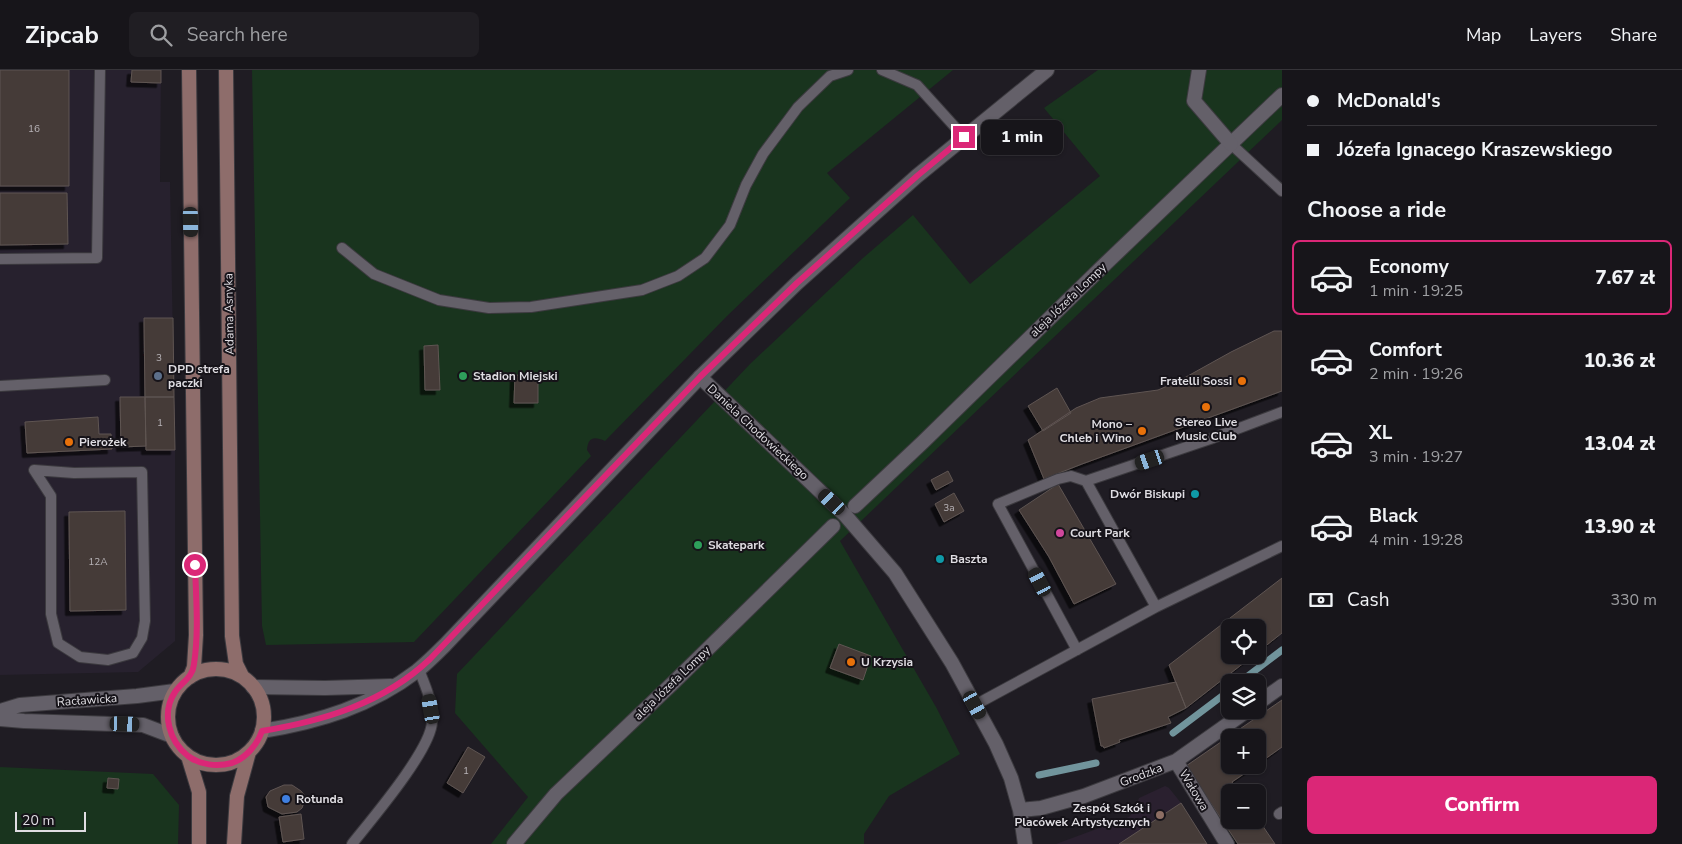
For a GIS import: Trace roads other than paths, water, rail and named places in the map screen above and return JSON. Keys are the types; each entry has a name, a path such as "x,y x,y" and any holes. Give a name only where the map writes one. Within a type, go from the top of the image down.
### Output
{"main road":[{"path":"189,70 196,635 194,667 190,677"},
{"name":"Adama Asnyka","path":"226,70 232,636 236,664 242,676"},
{"path":"212,669 220,669 242,676 253,687 262,705 264,718 262,731 257,742 249,752 228,764 211,765 195,761 178,747 172,736 168,716 170,703 175,691 196,673 212,669"},
{"path":"234,844 237,796 249,752"},
{"path":"188,756 198,792 199,844"}],"street":[{"path":"1199,70 1194,101 1231,144"},
{"path":"262,731 292,726 330,716 366,703 419,670 700,377 797,283 917,176 1039,72"},
{"name":"aleja Józefa Lompy","path":"854,506 923,442 1282,95"},
{"name":"Daniela Chodowieckiego","path":"700,377 845,515 895,573 952,663 1000,752 1011,778 1020,810 1025,844"},
{"name":"aleja Józefa Lompy","path":"514,844 556,794 674,682 833,526"},
{"path":"253,687 333,688 394,686"},
{"path":"1266,697 1282,686"},
{"name":"Racławicka","path":"0,711 20,705 137,696 175,691"},
{"name":"Racławicka","path":"0,719 143,725 172,736"},
{"name":"Grodzka","path":"1020,810 1041,808 1084,796 1176,761 1235,719"},
{"name":"Wałowa","path":"1176,761 1227,844"}],"lane":[{"path":"0,259 97,258 100,70"},
{"path":"342,248 374,274 439,300 489,308 531,307 642,290 678,276 705,258 730,225 746,185 764,154 798,107 830,76 848,70"},
{"path":"882,70 917,85 964,137"},
{"path":"1231,144 1282,191"},
{"path":"0,386 105,380"},
{"path":"1086,482 1282,412"},
{"path":"34,470 74,473 142,472 145,621 142,638 133,653 108,660 80,658 58,643 51,614 51,496 34,470"},
{"path":"1077,650 998,504 1058,479 1071,476 1086,482 1156,607"},
{"path":"975,705 1156,607 1282,546"},
{"path":"352,844 416,760 427,738 432,724 431,709 429,694 419,670"}],"waterway":[{"path":"1250,674 1282,650"},
{"path":"1173,733 1221,697"},
{"path":"1039,775 1096,763"}],"place":[{"name":"DPD strefa paczki","path":"158,376"},
{"name":"Stadion Miejski","path":"463,376"},
{"name":"Fratelli Sossi","path":"1242,381"},
{"name":"Stereo Live Music Club","path":"1206,407"},
{"name":"Mono – Chleb i Wino","path":"1142,431"},
{"name":"Pierożek","path":"69,442"},
{"name":"Dwór Biskupi","path":"1195,494"},
{"name":"Court Park","path":"1060,533"},
{"name":"Skatepark","path":"698,545"},
{"name":"Baszta","path":"940,559"},
{"name":"U Krzysia","path":"851,662"},
{"name":"Rotunda","path":"286,799"},
{"name":"Zespół Szkół i Placówek Artystycznych","path":"1160,815"}]}
